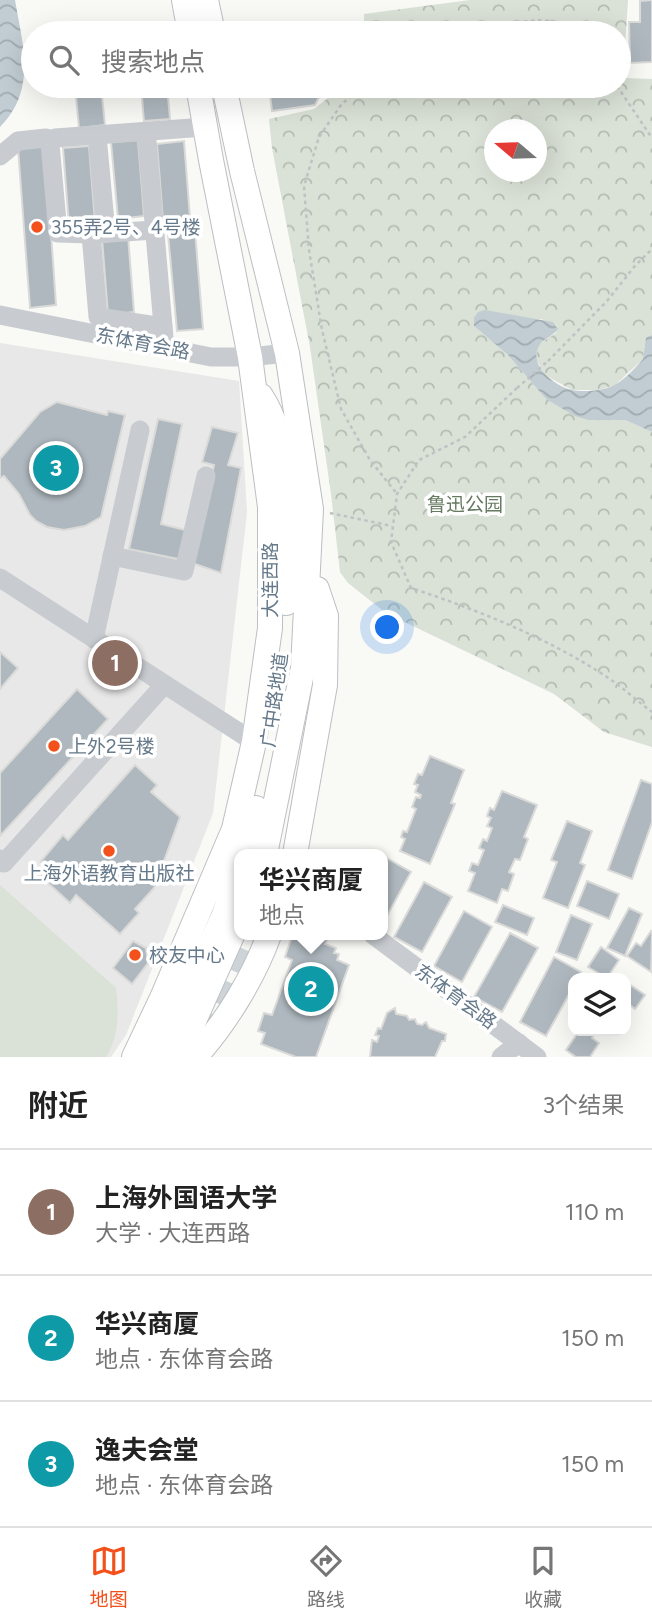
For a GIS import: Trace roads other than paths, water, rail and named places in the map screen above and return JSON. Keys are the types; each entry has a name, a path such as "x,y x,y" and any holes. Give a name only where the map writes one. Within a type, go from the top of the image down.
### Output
{"main road":[{"path":"184,0 188,21"},
{"path":"206,0 210,21"},
{"name":"大连西路","path":"134,1057 234,829 254,742 270,628 270,507 250,357 200,98"},
{"name":"大连西路","path":"227,98 287,353 311,509 303,668 266,849"},
{"name":"广中路地道","path":"245,849 263,773 278,678 286,610 288,553 285,453 267,404 253,383"},
{"name":"广中路地道","path":"278,849 292,803 311,688 317,589 311,509"},
{"path":"296,849 325,685 326,617 317,589"},
{"path":"158,1057 224,915 234,885"},
{"path":"178,1057 234,931"},
{"path":"195,1057 215,1036 262,956 268,940"}],"street":[{"path":"0,156 18,141 205,127"},
{"path":"50,140 58,233 99,234 154,230"},
{"path":"147,141 164,347"},
{"path":"97,146 98,317 163,327"},
{"name":"东体育会路","path":"0,309 211,357 287,353"},
{"path":"94,639 141,430"},
{"path":"112,556 184,571 205,476"},
{"path":"0,578 254,742"},
{"path":"0,859 4,863 164,685"},
{"name":"东体育会路","path":"380,940 519,1042 500,1057"},
{"path":"519,1042 537,1057"}],"water":[{"path":"0,0 15,0 21,34 21,90 12,113 0,127"},
{"path":"485,310 553,322 558,329 544,340 536,355 546,375 572,390 601,389 619,382 643,359 646,337 652,335 652,432 625,420 589,420 575,416 546,399 508,355 474,326 474,318 478,312"}],"tunnel":[{"path":"205,1037 247,940"}],"place":[{"name":"355弄2号、4号楼","path":"37,227"},
{"name":"逸夫会堂","path":"56,468"},
{"name":"上海外国语大学","path":"115,663"},
{"name":"上外2号楼","path":"54,746"},
{"name":"上海外语教育出版社","path":"109,851"},
{"name":"校友中心","path":"135,955"},
{"name":"华兴商厦","path":"311,989"}],"park label":[{"name":"鲁迅公园","path":"465,504"}]}
